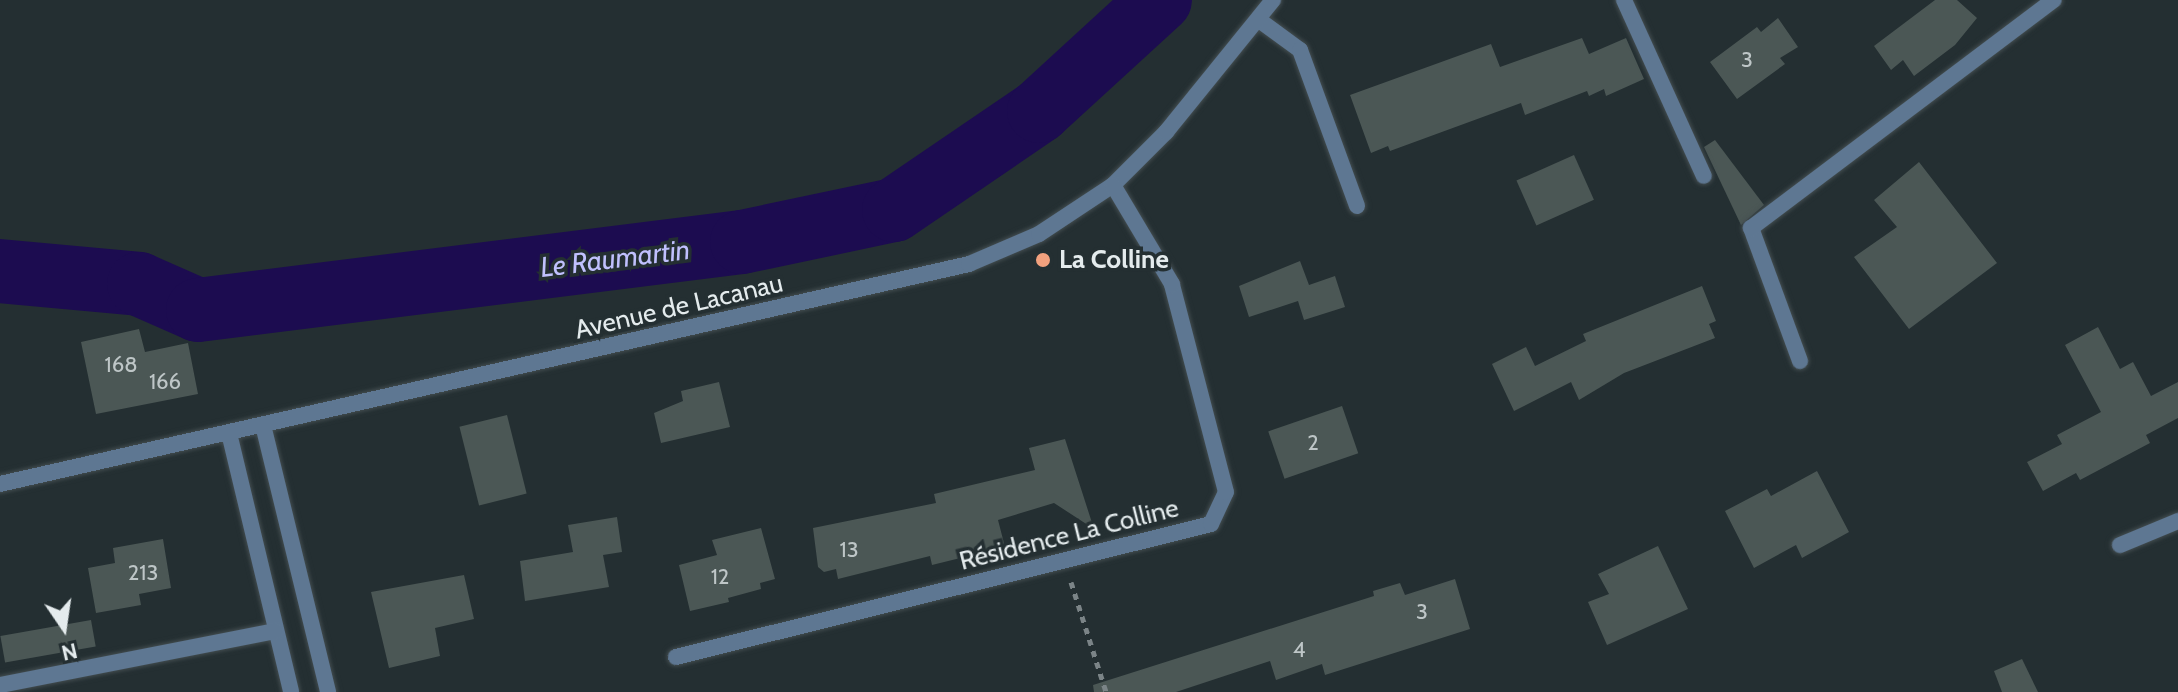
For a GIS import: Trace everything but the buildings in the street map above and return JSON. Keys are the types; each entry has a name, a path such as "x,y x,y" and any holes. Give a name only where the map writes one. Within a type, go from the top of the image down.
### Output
{"street":[{"name":"Avenue de Lacanau","path":"0,484 935,274 1039,234 1113,185 1166,132 1273,0"},
{"path":"1624,0 1704,176"},
{"path":"1800,361 1751,228 2054,0"},
{"path":"1259,20 1300,50 1357,206"},
{"name":"Résidence La Colline","path":"676,657 1211,524 1226,492 1172,284 1113,185"},
{"path":"263,425 328,692"},
{"path":"229,433 291,692"},
{"path":"2120,545 2178,521"},
{"path":"0,685 276,631"}],"path":[{"path":"1064,561 1106,692"}],"waterway":[{"name":"Le Raumartin","path":"0,271 139,284 198,310 742,242 894,210 1039,111 1160,0"}],"place":[{"name":"La Colline","path":"1043,260"}]}
